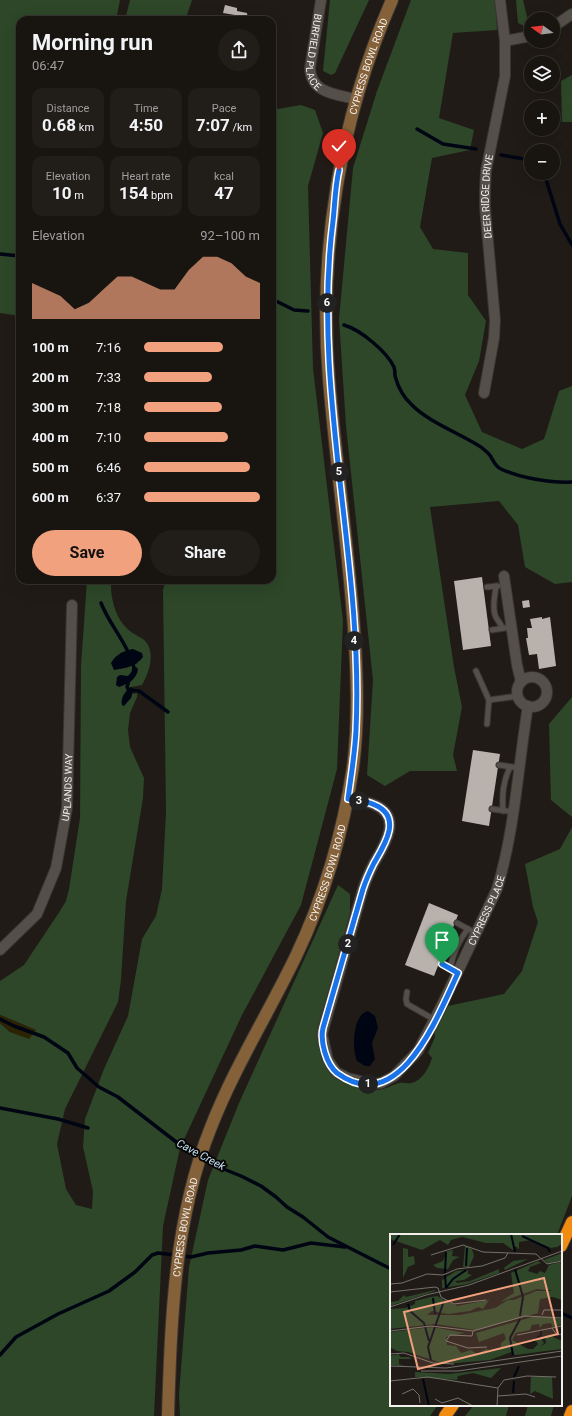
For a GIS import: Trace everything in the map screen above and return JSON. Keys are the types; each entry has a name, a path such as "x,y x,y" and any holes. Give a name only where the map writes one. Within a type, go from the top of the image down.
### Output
{"highway":[{"path":"562,1244 572,1222"},
{"path":"445,1416 452,1406"},
{"path":"570,1416 572,1411"}],"street":[{"name":"BURFIELD PLACE","path":"321,0 311,61 310,78 315,86 323,90 355,100"},
{"name":"CYPRESS BOWL ROAD","path":"168,1416 172,1319 176,1273 188,1202 199,1158 213,1121 239,1063 293,962 311,924 340,835 348,799 356,730 355,656 346,533 329,380 326,322 328,266 336,182 355,100 392,0"},
{"name":"DEER RIDGE DRIVE","path":"484,393 494,338 495,320 485,207 486,171 504,90 506,58 500,0"},
{"path":"560,22 572,14"},
{"path":"505,40 524,37"},
{"path":"502,582 507,628 521,682 518,690 518,696 522,702 528,706 534,706 542,703 546,696 546,687 541,680 533,677 521,682"},
{"name":"UPLANDS WAY","path":"0,950 37,914 56,868 67,808 72,605"},
{"name":"CYPRESS PLACE","path":"348,799 374,804 380,808 387,815 390,828 386,843 370,872 363,889 322,1034 328,1060 336,1072 366,1084 381,1083 394,1076 410,1061 435,1020 454,971 472,931 501,878 514,768 528,706"}],"lane":[{"path":"487,587 502,582"},
{"path":"502,582 493,599 495,616 507,628"},
{"path":"492,630 507,628"},
{"path":"476,670 489,700 487,724"},
{"path":"489,700 518,696"},
{"path":"500,765 514,768"},
{"path":"492,809 508,811"},
{"path":"457,923 472,931"},
{"path":"442,964 454,971"},
{"path":"407,992 407,1004 435,1020"}],"green space":[{"path":"0,0 120,0 117,16 16,16 16,315 0,313"},
{"path":"130,0 192,0 187,16 126,16"},
{"path":"330,0 369,0 335,73 331,75 323,71"},
{"path":"411,0 496,0 497,30 453,33 439,118 474,130 470,150 432,158 420,227 433,249 468,253 468,295 486,321 479,361 465,395 482,432 522,449 544,439 559,391 572,386 572,582 555,584 525,567 518,525 499,501 430,507 454,667 462,707 453,755 457,771 410,771 385,786 367,775 373,680 346,426 339,319 353,168 377,91"},
{"path":"516,0 523,0 526,12 524,12 524,26 518,23"},
{"path":"572,75 572,122 562,122 561,81"},
{"path":"301,105 315,110 323,133 308,186 313,368 343,621 337,769 301,905 242,1015 180,1148 163,1226 154,1416 0,1416 0,1023 10,1032 36,1030 0,1015 0,981 24,965 66,901 80,818 81,666 87,584 111,584 113,603 120,620 127,629 143,639 150,649 151,655 149,668 142,685 131,687 126,690 131,698 132,694 137,693 137,697 130,713 128,730 130,747 144,778 143,798 126,901 121,980 118,1002 65,1109 57,1144 66,1189 76,1205 92,1209 93,1191 83,1147 85,1119 104,1069 128,1016 142,939 156,916 162,889 166,812 163,590 165,584 276,584 276,109","holes":["133,649 138,663 126,668 114,669 120,653"]},
{"path":"572,697 572,817 551,800 549,724"},
{"path":"572,827 572,1196 557,1234 390,1234 390,1406 437,1406 430,1416 180,1416 179,1394 189,1267 208,1180 239,1103 338,885 350,894 350,912 319,1031 332,1074 354,1086 378,1090 400,1083 415,1082 422,1077 432,1058 428,1053 435,1037 434,1030 448,1006 504,994 522,971 538,922 533,907 525,864 560,849"},
{"path":"473,1406 509,1406 506,1416 465,1416"},
{"path":"528,1406 554,1406 551,1416 525,1416"}],"sand":[{"path":"0,1015 36,1030 29,1039 10,1032 0,1023"}],"shaded area":[{"path":"133,649 142,653 143,657 137,663 114,670 111,663 115,657 123,652"},
{"path":"136,667 138,669 137,673 132,681 119,687 116,685 117,677 120,675 128,676"},
{"path":"131,687 133,689 131,698 124,706 122,705 122,698"},
{"path":"368,1011 375,1016 378,1028 372,1043 375,1059 370,1066 365,1066 357,1061 355,1056 354,1041 356,1025 363,1014"}],"building":[{"path":"225,5 237,8 237,11 247,13 247,16 235,16 223,13"},
{"path":"482,577 491,646 463,650 454,581"},
{"path":"529,600 530,607 523,608 522,601"},
{"path":"542,617 542,619 550,617 556,666 539,669 537,654 529,655 526,638 528,638 527,628 532,628 530,619"},
{"path":"473,750 500,754 489,826 462,821"},
{"path":"429,903 458,915 434,976 405,965"}],"waterway":[{"path":"417,129 443,144 476,149"},
{"path":"501,155 524,159"},
{"path":"546,180 560,224 572,245"},
{"path":"0,254 16,256"},
{"path":"276,301 294,310 308,311"},
{"path":"344,325 358,332 380,348 391,361 395,370 395,376 404,396 418,411 481,447 488,453 499,468 517,475 536,479 555,482 572,482"},
{"path":"101,603 129,654"},
{"path":"132,660 134,668 133,673"},
{"path":"129,680 127,687 129,690 139,691 168,712"},
{"name":"Cave Creek","path":"0,1019 44,1037 68,1053 77,1068 99,1087 118,1097 184,1148 216,1166 261,1186 328,1237 390,1268"},
{"path":"0,1108 58,1119 88,1128"},
{"path":"0,1355 16,1337 58,1314 109,1291 135,1272 152,1255 158,1253 191,1257 208,1253 241,1250 255,1246 283,1250 311,1243 345,1247"},
{"name":"Cave Creek","path":"562,1313 572,1318"}],"route":[{"path":"339,170 336,182 328,266 326,322 329,380 346,533 355,656 356,730 348,799 374,804 380,808 387,815 390,828 386,843 374,863 363,889 323,1028 322,1034 324,1048 328,1060 336,1072 366,1084 372,1084 387,1081 402,1070 418,1051 458,973 442,964"}]}
